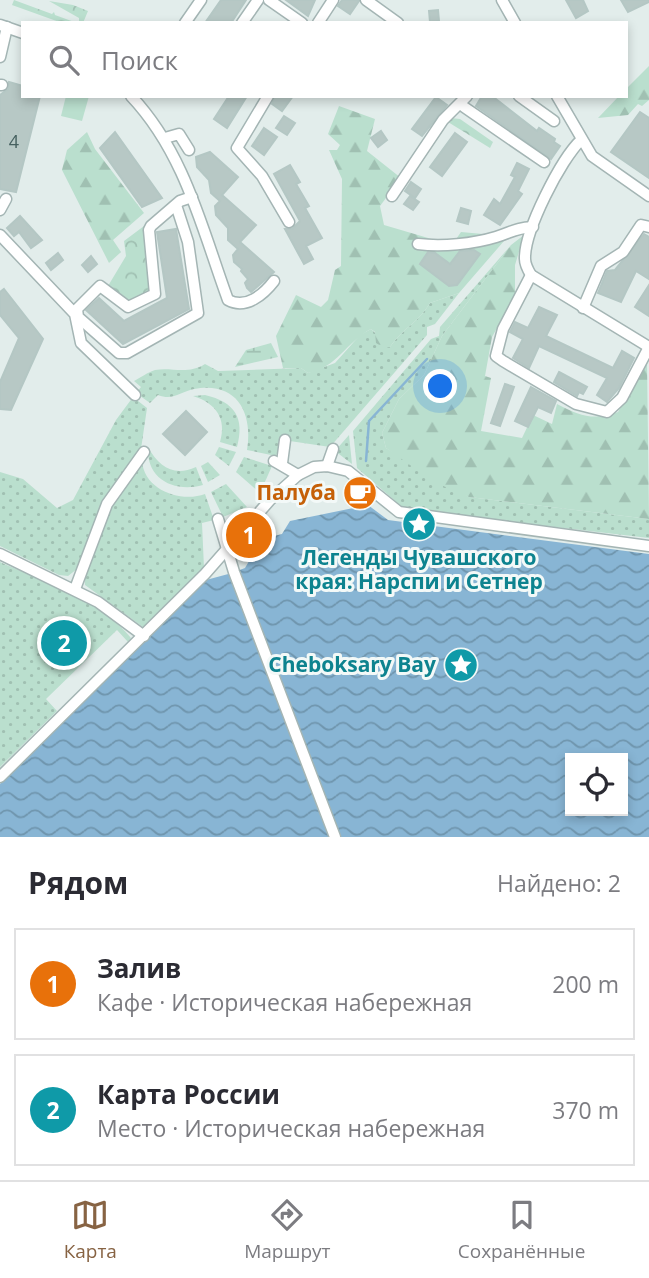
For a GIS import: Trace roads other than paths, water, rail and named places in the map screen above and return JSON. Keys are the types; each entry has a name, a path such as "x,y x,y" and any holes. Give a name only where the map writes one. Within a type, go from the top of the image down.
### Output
{"street":[{"path":"186,21 201,0"},
{"path":"243,21 258,0"},
{"path":"269,0 299,21"},
{"path":"319,21 333,0"},
{"path":"366,0 395,21"},
{"path":"502,0 512,21"},
{"path":"0,57 4,26 21,32"},
{"path":"133,98 164,138 192,197 230,302 257,299 274,281"},
{"path":"267,98 237,148 262,176 289,222"},
{"path":"392,196 443,120 465,98"},
{"path":"522,98 554,121"},
{"path":"558,98 581,140 598,162 649,196"},
{"path":"464,107 544,162"},
{"path":"164,138 177,133 189,150"},
{"path":"531,275 503,329 496,356 576,404 607,412 622,398 649,347 531,275 525,259 533,227 558,173 581,140"},
{"path":"176,205 188,238 198,313 138,347 119,353 78,317 77,309 100,286 128,307 155,294 148,233 151,226 176,205 192,197"},
{"path":"0,210 6,199"},
{"path":"583,308 601,266 623,252 641,225 649,227"},
{"path":"418,244 435,246 476,241 499,237 515,228 533,227"},
{"path":"0,235 75,314 81,343 135,395"},
{"path":"285,440 278,462 298,475"},
{"path":"327,466 333,449"},
{"path":"75,589 107,504 144,452"},
{"path":"0,777 144,636 228,548 270,499 298,475 327,466 356,475 399,512 649,546"},
{"path":"218,519 234,572 335,837"},
{"path":"0,554 75,589 144,636"}],"water":[{"name":"Cheboksary Bay","path":"368,505 388,520 649,554 649,837 338,837 237,571 245,568 262,539 282,534 290,521"},
{"name":"Cheboksary Bay","path":"232,573 331,837 0,837 0,784 206,580"}],"waterway":[{"path":"366,461 369,421 427,359"}],"place":[{"name":"Палуба","path":"360,493"},
{"name":"Легенды Чувашского края: Нарспи и Сетнер","path":"419,524"},
{"name":"Залив","path":"249,535"},
{"name":"Карта России","path":"64,643"},
{"name":"Cheboksary Bay","path":"461,665"}]}
